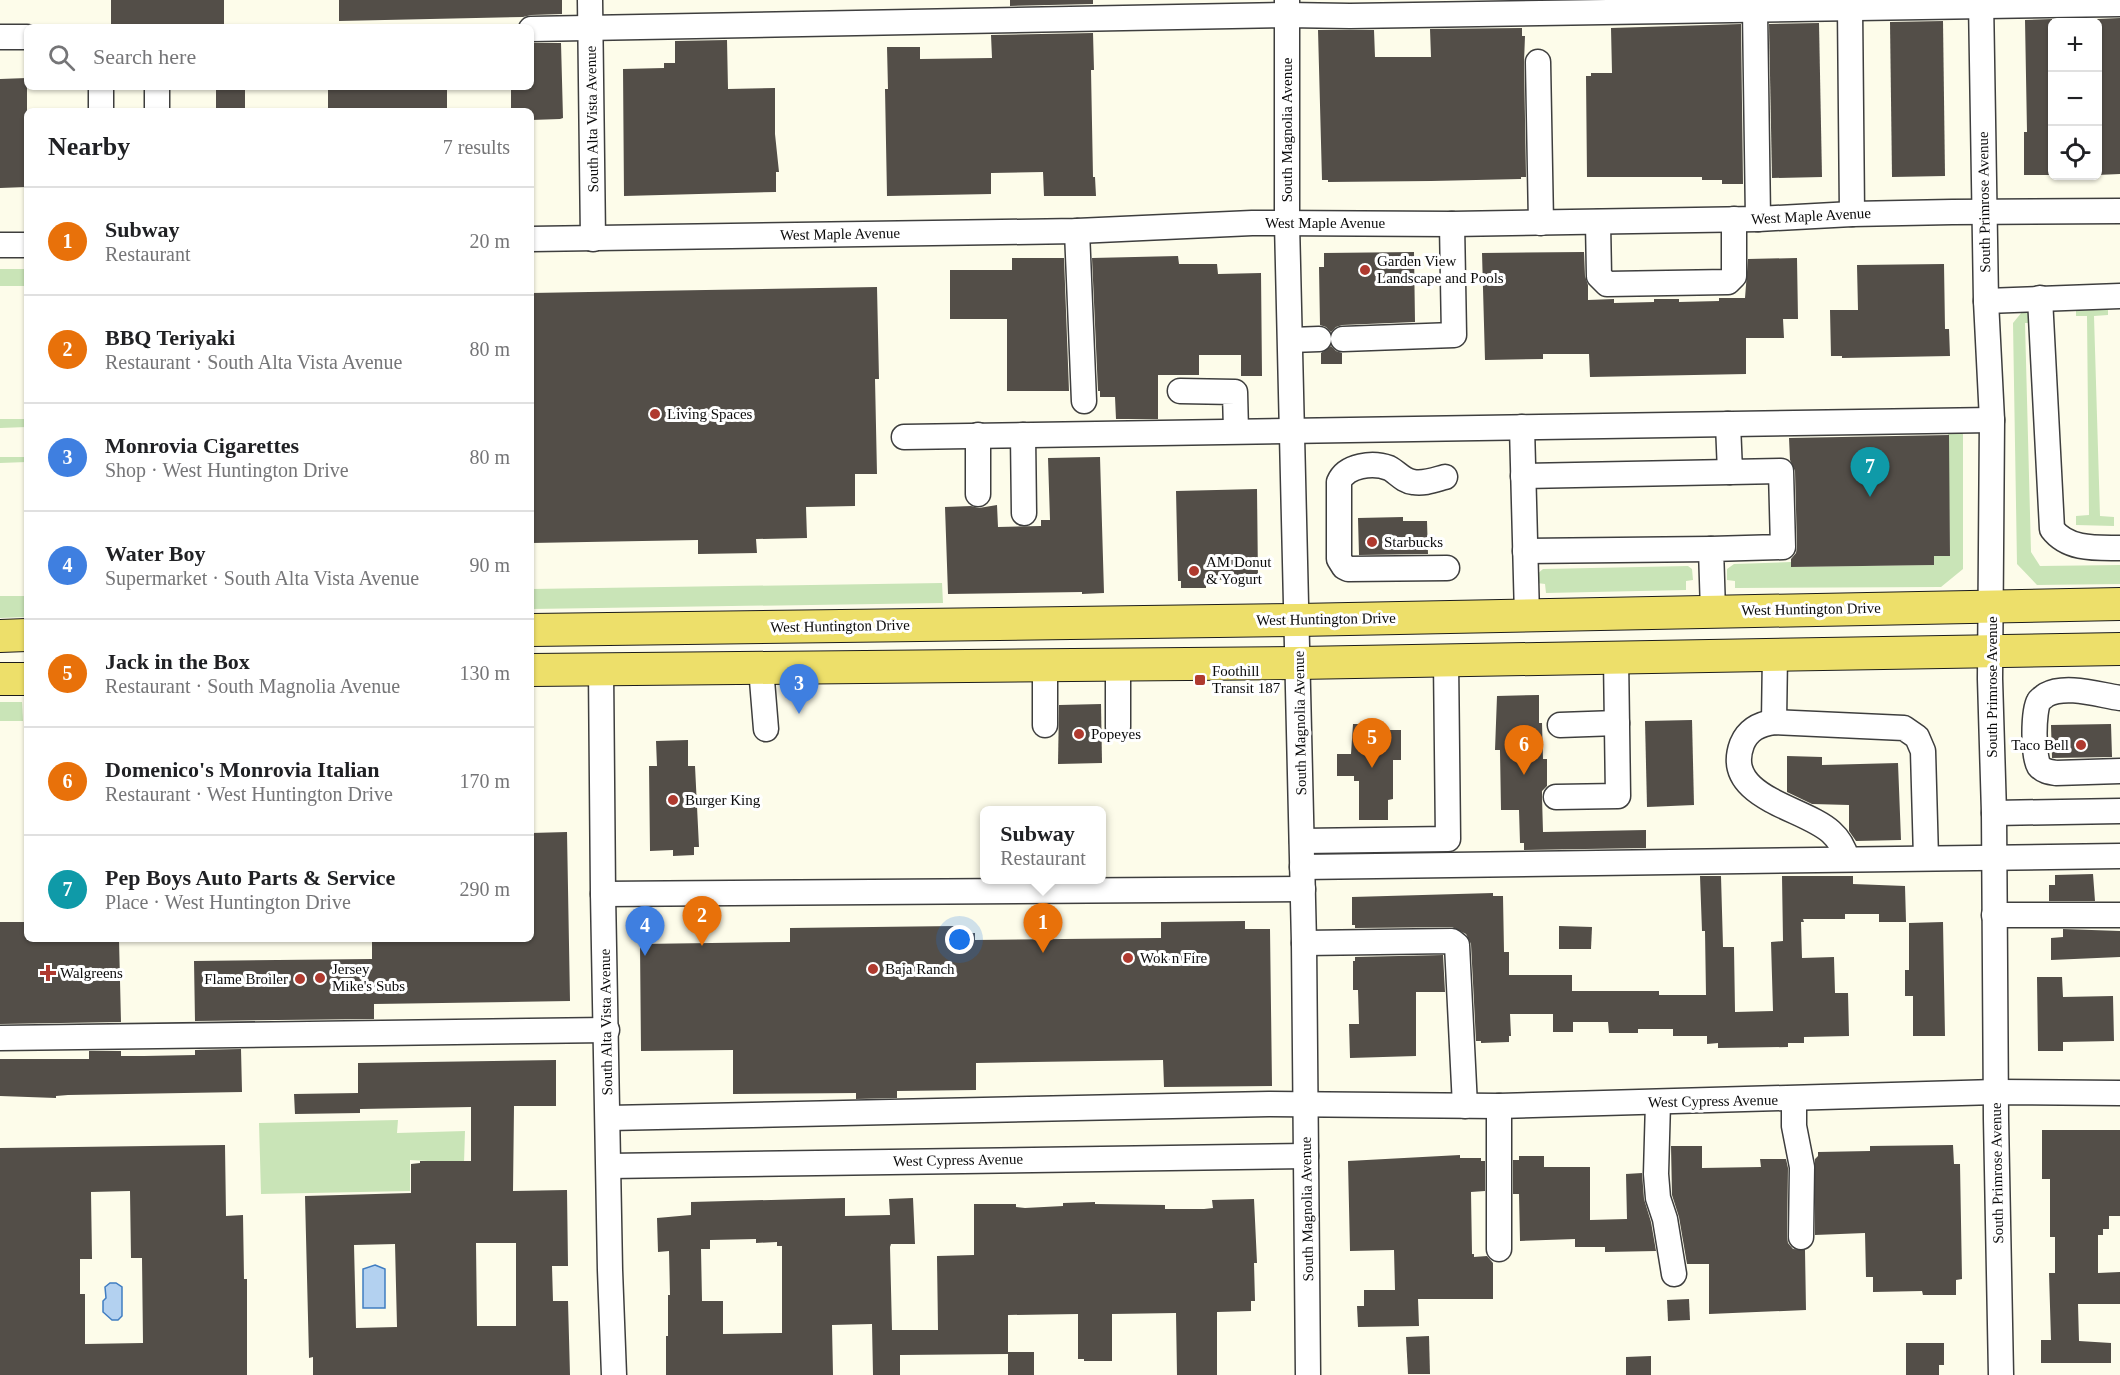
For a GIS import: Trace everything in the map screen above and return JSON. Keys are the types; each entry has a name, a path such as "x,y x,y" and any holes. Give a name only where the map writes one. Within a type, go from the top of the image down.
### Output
{"main road":[{"name":"West Huntington Drive","path":"534,630 1298,620 2120,604"},
{"path":"601,669 626,645 711,644 747,627"},
{"path":"0,636 24,635"},
{"path":"534,670 1298,663 1990,650 2120,650"},
{"path":"0,679 24,679"}],"street":[{"name":"South Alta Vista Avenue","path":"590,0 593,239"},
{"path":"534,29 1287,8 1755,10 1981,3 2120,4"},
{"name":"South Primrose Avenue","path":"1981,3 1986,301 1992,420 1990,650 2001,1375"},
{"name":"South Magnolia Avenue","path":"1287,8 1287,223 1304,943 1308,1375"},
{"path":"1850,8 1852,214"},
{"path":"1755,10 1758,219"},
{"path":"0,37 24,37"},
{"path":"1538,62 1541,223"},
{"path":"100,90 101,108"},
{"path":"157,90 157,108"},
{"name":"West Maple Avenue","path":"534,239 1077,231 1252,223 1452,225 1758,219 1852,214 2120,211"},
{"path":"1598,222 1599,276 1607,284 1728,282 1734,276 1734,219"},
{"path":"1343,339 1454,334 1452,225"},
{"path":"1077,231 1084,401"},
{"path":"0,245 24,245"},
{"path":"1986,301 2120,297"},
{"path":"2040,298 2052,529 2059,538 2068,543 2098,548 2120,548"},
{"path":"1291,340 1319,339"},
{"path":"1180,391 1235,392 1236,431"},
{"path":"904,436 1992,420"},
{"path":"1728,424 1730,472"},
{"path":"1522,427 1527,616"},
{"path":"978,435 978,494"},
{"path":"1023,435 1024,513"},
{"path":"1445,477 1423,483 1410,482 1389,468 1374,466 1359,467 1347,472 1339,482 1340,560 1348,569 1447,568"},
{"path":"1523,476 1781,471 1783,547 1525,551"},
{"path":"1711,549 1713,611"},
{"path":"1774,722 1775,654"},
{"path":"1556,797 1618,795 1616,657"},
{"path":"1302,841 1448,839 1446,660"},
{"path":"1118,664 1118,727"},
{"path":"1045,665 1045,725"},
{"path":"761,668 766,729"},
{"name":"South Alta Vista Avenue","path":"601,669 603,894 614,1375"},
{"path":"2120,698 2071,691 2045,695 2039,701 2036,710 2035,752 2040,767 2046,771 2056,773 2120,771"},
{"path":"1846,860 1844,848 1829,830 1761,795 1748,785 1740,762 1740,752 1744,740 1752,730 1762,724 1774,722 1904,728 1917,737 1923,751 1926,858"},
{"path":"1560,725 1617,723"},
{"path":"1994,813 2120,811"},
{"path":"1106,882 1846,860 2120,856"},
{"path":"603,894 1040,884"},
{"path":"1994,915 2120,915"},
{"path":"1304,943 1452,940 1457,945 1465,1106"},
{"path":"0,1038 607,1030"},
{"name":"West Cypress Avenue","path":"609,1118 1305,1104 1499,1106 1996,1092 2120,1094"},
{"path":"1794,1099 1794,1126 1802,1167 1801,1237"},
{"path":"1658,1102 1658,1198 1665,1219 1674,1274"},
{"path":"1499,1106 1499,1249"},
{"name":"West Cypress Avenue","path":"609,1166 1306,1156"}],"green space":[{"path":"0,269 24,269 24,286 0,286"},
{"path":"2108,307 2108,315 2094,316 2100,516 2114,517 2114,526 2076,525 2076,516 2089,515 2087,316 2076,316 2076,308"},
{"path":"2022,312 2031,312 2031,323 2025,323 2031,552 2040,566 2120,565 2120,584 2037,585 2017,564 2013,323"},
{"path":"0,419 24,419 24,427 0,428"},
{"path":"1948,431 1963,432 1963,569 1941,587 1735,588 1735,581 1727,580 1727,569 1734,564 1791,562 1791,567 1934,565 1934,556 1950,556"},
{"path":"0,457 24,457 24,462 0,463"},
{"path":"1688,566 1692,569 1693,580 1686,581 1686,590 1546,593 1545,584 1537,583 1536,575 1543,569"},
{"path":"942,583 943,603 534,609 534,589"},
{"path":"0,596 24,596 24,617 0,618"},
{"path":"0,702 22,702 23,721 0,721"},
{"path":"398,1120 397,1133 465,1131 464,1163 410,1160 410,1191 261,1194 259,1123"}],"water":[{"path":"375,1265 385,1269 385,1308 363,1308 363,1269"},
{"path":"110,1283 116,1283 122,1287 122,1316 118,1320 112,1320 103,1312 103,1301 106,1298 105,1287"}],"building":[{"path":"111,0 224,0 224,24 111,24"},
{"path":"339,0 562,0 562,14 339,21"},
{"path":"1010,0 1093,0 1093,4 1010,6"},
{"path":"2120,18 2120,174 2102,175 2102,19"},
{"path":"2048,19 2048,175 2024,175 2024,132 2027,132 2025,20"},
{"path":"1943,21 1945,176 1892,177 1890,22"},
{"path":"1819,23 1822,177 1772,178 1769,24"},
{"path":"1741,24 1743,184 1722,184 1722,180 1702,180 1702,177 1587,177 1586,76 1591,76 1591,73 1612,73 1611,28"},
{"path":"1522,28 1522,36 1525,36 1526,177 1431,181 1328,182 1328,180 1322,180 1318,30 1374,30 1375,57 1431,57 1430,29"},
{"path":"1093,33 1094,70 1091,70 1093,177 1095,177 1096,196 1044,196 1043,172 991,173 991,194 887,196 885,89 888,89 887,47 920,47 920,59 992,58 991,35"},
{"path":"727,40 728,89 775,88 775,134 779,172 776,172 776,192 624,196 623,69 664,68 664,63 675,63 675,41"},
{"path":"534,43 561,43 563,118 534,120 534,108 511,108 511,90 534,90"},
{"path":"24,78 24,90 27,90 27,108 24,108 24,187 0,188 0,79"},
{"path":"216,90 245,90 245,108 216,108"},
{"path":"328,90 447,90 447,108 328,108"},
{"path":"1414,252 1415,322 1342,325 1331,332 1320,325 1319,267 1324,267 1324,253"},
{"path":"1584,252 1588,300 1614,299 1614,303 1654,302 1654,299 1679,299 1679,302 1745,298 1748,259 1797,258 1798,319 1783,319 1784,338 1746,338 1746,374 1590,377 1589,354 1543,354 1543,359 1485,360 1482,253"},
{"path":"1178,256 1179,264 1217,264 1218,274 1261,273 1262,376 1241,376 1241,355 1199,355 1199,375 1158,375 1158,419 1116,419 1115,397 1100,397 1100,391 1098,391 1092,258"},
{"path":"1012,258 1064,258 1069,391 1007,391 1007,319 950,319 950,270 1012,270"},
{"path":"1944,264 1945,329 1949,329 1950,356 1842,358 1842,356 1831,356 1830,310 1858,310 1857,265"},
{"path":"877,287 879,379 875,379 877,474 855,474 855,506 806,507 807,538 756,539 757,553 698,554 698,540 534,543 534,293"},
{"path":"1331,346 1342,353 1342,364 1321,364 1321,353"},
{"path":"1949,435 1950,556 1934,556 1934,565 1791,567 1791,559 1797,547 1795,471 1790,460 1789,438"},
{"path":"1100,457 1104,593 948,594 945,507 979,508 997,505 998,527 1041,526 1041,520 1050,520 1048,458"},
{"path":"1257,489 1258,579 1206,580 1206,588 1181,588 1181,581 1178,581 1176,491"},
{"path":"1403,517 1403,521 1427,521 1428,554 1359,555 1358,518"},
{"path":"1539,695 1543,759 1547,759 1547,786 1542,791 1543,832 1646,830 1646,848 1524,850 1524,843 1520,843 1519,810 1501,810 1500,750 1495,750 1497,696"},
{"path":"1101,704 1102,763 1058,764 1059,705"},
{"path":"1692,720 1694,805 1647,807 1645,721"},
{"path":"1353,724 1370,724 1370,730 1401,730 1401,760 1393,760 1393,799 1388,800 1388,820 1359,820 1359,781 1354,781 1354,776 1337,776 1337,754 1351,754"},
{"path":"2111,724 2112,757 2052,758 2051,725"},
{"path":"688,740 688,766 695,766 699,847 694,847 694,855 673,856 673,850 650,851 649,766 657,766 656,741"},
{"path":"1787,756 1822,757 1822,765 1898,763 1901,840 1856,841 1849,831 1849,805 1812,804 1787,792"},
{"path":"567,832 570,1001 374,1004 374,1019 195,1021 194,961 372,959 372,942 534,942 534,833"},
{"path":"2093,874 2095,901 2049,901 2049,885 2055,885 2055,875"},
{"path":"1700,876 1721,876 1723,947 1734,947 1735,1012 1773,1011 1771,942 1783,941 1782,876 1853,876 1853,884 1905,886 1906,922 1879,922 1879,914 1845,914 1845,919 1803,919 1804,922 1801,922 1802,958 1834,957 1835,993 1848,993 1849,1036 1804,1037 1804,1043 1788,1043 1788,1047 1718,1048 1718,1043 1707,1044 1707,1036 1673,1036 1673,1029 1638,1029 1638,1033 1609,1033 1608,1022 1573,1022 1573,1032 1553,1032 1553,1014 1510,1014 1509,1042 1481,1043 1481,1041 1476,1041 1471,944 1466,934 1452,927 1355,928 1355,925 1352,925 1352,897 1493,893 1493,896 1503,896 1504,952 1509,952 1509,975 1572,975 1572,991 1659,991 1659,995 1706,995 1705,931 1702,931"},
{"path":"1245,921 1245,929 1270,929 1272,1086 1164,1087 1163,1060 976,1063 976,1090 897,1091 897,1098 856,1099 856,1093 733,1094 733,1050 641,1051 640,944 790,942 790,928 956,926 956,933 975,933 975,940 1161,938 1161,922"},
{"path":"0,922 24,922 24,942 119,942 121,1022 0,1024"},
{"path":"1943,922 1945,1036 1913,1036 1913,996 1905,996 1905,970 1909,970 1909,923"},
{"path":"1559,926 1592,927 1591,949 1559,949"},
{"path":"2063,929 2120,931 2120,957 2051,960 2051,938 2063,937"},
{"path":"1443,955 1445,992 1416,992 1416,1056 1350,1058 1349,1024 1359,1024 1358,990 1353,990 1355,957"},
{"path":"2037,977 2062,977 2063,997 2113,996 2114,1041 2063,1042 2063,1051 2038,1051"},
{"path":"241,1049 242,1092 68,1095 56,1096 56,1098 0,1096 0,1059 89,1059 89,1051 121,1051 121,1056 144,1056 195,1055 195,1050"},
{"path":"556,1060 556,1106 514,1106 513,1191 567,1190 568,1266 552,1266 553,1301 568,1301 570,1375 313,1375 313,1357 309,1358 305,1196 411,1193 411,1164 420,1163 420,1161 471,1161 471,1107 360,1109 360,1113 295,1114 294,1094 358,1093 358,1063","holes":["476,1243 516,1243 516,1326 477,1326","395,1244 397,1327 356,1328 354,1245"]},
{"path":"2042,1130 2120,1130 2120,1216 2109,1216 2109,1229 2103,1229 2103,1235 2098,1235 2098,1273 2120,1272 2120,1304 2078,1304 2079,1341 2111,1343 2111,1363 2041,1363 2041,1340 2051,1340 2049,1273 2055,1273 2055,1237 2050,1237 2050,1179 2042,1179"},
{"path":"225,1145 226,1216 243,1215 244,1279 247,1279 247,1375 0,1375 0,1148","holes":["130,1191 131,1258 142,1258 143,1343 85,1344 85,1294 80,1294 80,1259 92,1259 91,1192"]},
{"path":"1953,1145 1954,1164 1960,1164 1962,1279 1956,1280 1956,1295 1923,1295 1922,1291 1873,1292 1873,1277 1866,1277 1865,1233 1815,1235 1815,1159 1818,1152 1870,1151 1870,1146"},
{"path":"1671,1146 1702,1146 1702,1168 1761,1167 1760,1159 1786,1159 1788,1168 1787,1237 1793,1249 1805,1250 1806,1310 1709,1314 1709,1264 1687,1264 1679,1217 1672,1195"},
{"path":"1460,1155 1460,1158 1481,1158 1481,1161 1485,1161 1485,1191 1471,1192 1472,1254 1474,1257 1487,1256 1493,1263 1493,1299 1418,1299 1419,1326 1358,1327 1357,1306 1364,1306 1364,1290 1395,1290 1394,1250 1350,1251 1348,1161"},
{"path":"1519,1156 1544,1156 1544,1167 1590,1167 1590,1220 1627,1219 1626,1174 1642,1173 1644,1199 1656,1251 1605,1252 1605,1247 1575,1247 1575,1239 1520,1241 1519,1194 1513,1194 1513,1160 1519,1160"},
{"path":"845,1198 845,1216 890,1215 889,1199 913,1198 915,1244 891,1244 890,1247 892,1330 938,1330 937,1256 974,1255 974,1204 1016,1204 1016,1207 1025,1208 1095,1202 1095,1204 1165,1205 1165,1209 1204,1209 1213,1208 1212,1200 1254,1199 1257,1263 1254,1263 1255,1301 1251,1301 1251,1311 1217,1312 1217,1375 1177,1375 1176,1313 1112,1314 1112,1361 1078,1359 1078,1314 1008,1315 1008,1352 1034,1352 1034,1375 1008,1375 1008,1354 900,1355 900,1375 873,1375 872,1324 832,1325 833,1375 666,1375 668,1295 670,1295 669,1251 658,1252 657,1218 691,1215 691,1202","holes":["756,1239 756,1243 777,1242 777,1246 782,1246 782,1333 723,1334 723,1301 702,1301 701,1249 710,1249 710,1240"]},
{"path":"1689,1299 1690,1320 1668,1321 1667,1300"},
{"path":"1429,1336 1430,1374 1408,1374 1406,1337"},
{"path":"1906,1343 1944,1343 1944,1365 1939,1365 1939,1375 1906,1375"},
{"path":"1651,1356 1651,1375 1626,1375 1626,1357"}],"place":[{"name":"Garden View Landscape and Pools","path":"1365,270"},
{"name":"Living Spaces","path":"655,414"},
{"name":"Pep Boys Auto Parts & Service","path":"1870,497"},
{"name":"Starbucks","path":"1372,542"},
{"name":"AM Donut & Yogurt","path":"1194,571"},
{"name":"Foothill Transit 187","path":"1200,680"},
{"name":"Monrovia Cigarettes","path":"799,714"},
{"name":"Popeyes","path":"1079,734"},
{"name":"Taco Bell","path":"2081,745"},
{"name":"Jack in the Box","path":"1372,768"},
{"name":"Domenico's Monrovia Italian","path":"1524,775"},
{"name":"Burger King","path":"673,800"},
{"name":"BBQ Teriyaki","path":"702,946"},
{"name":"Subway","path":"1043,953"},
{"name":"Water Boy","path":"645,956"},
{"name":"Wok n Fire","path":"1128,958"},
{"name":"Baja Ranch","path":"873,969"},
{"name":"Walgreens","path":"48,973"},
{"name":"Jersey Mike's Subs","path":"320,978"},
{"name":"Flame Broiler","path":"300,979"}]}
